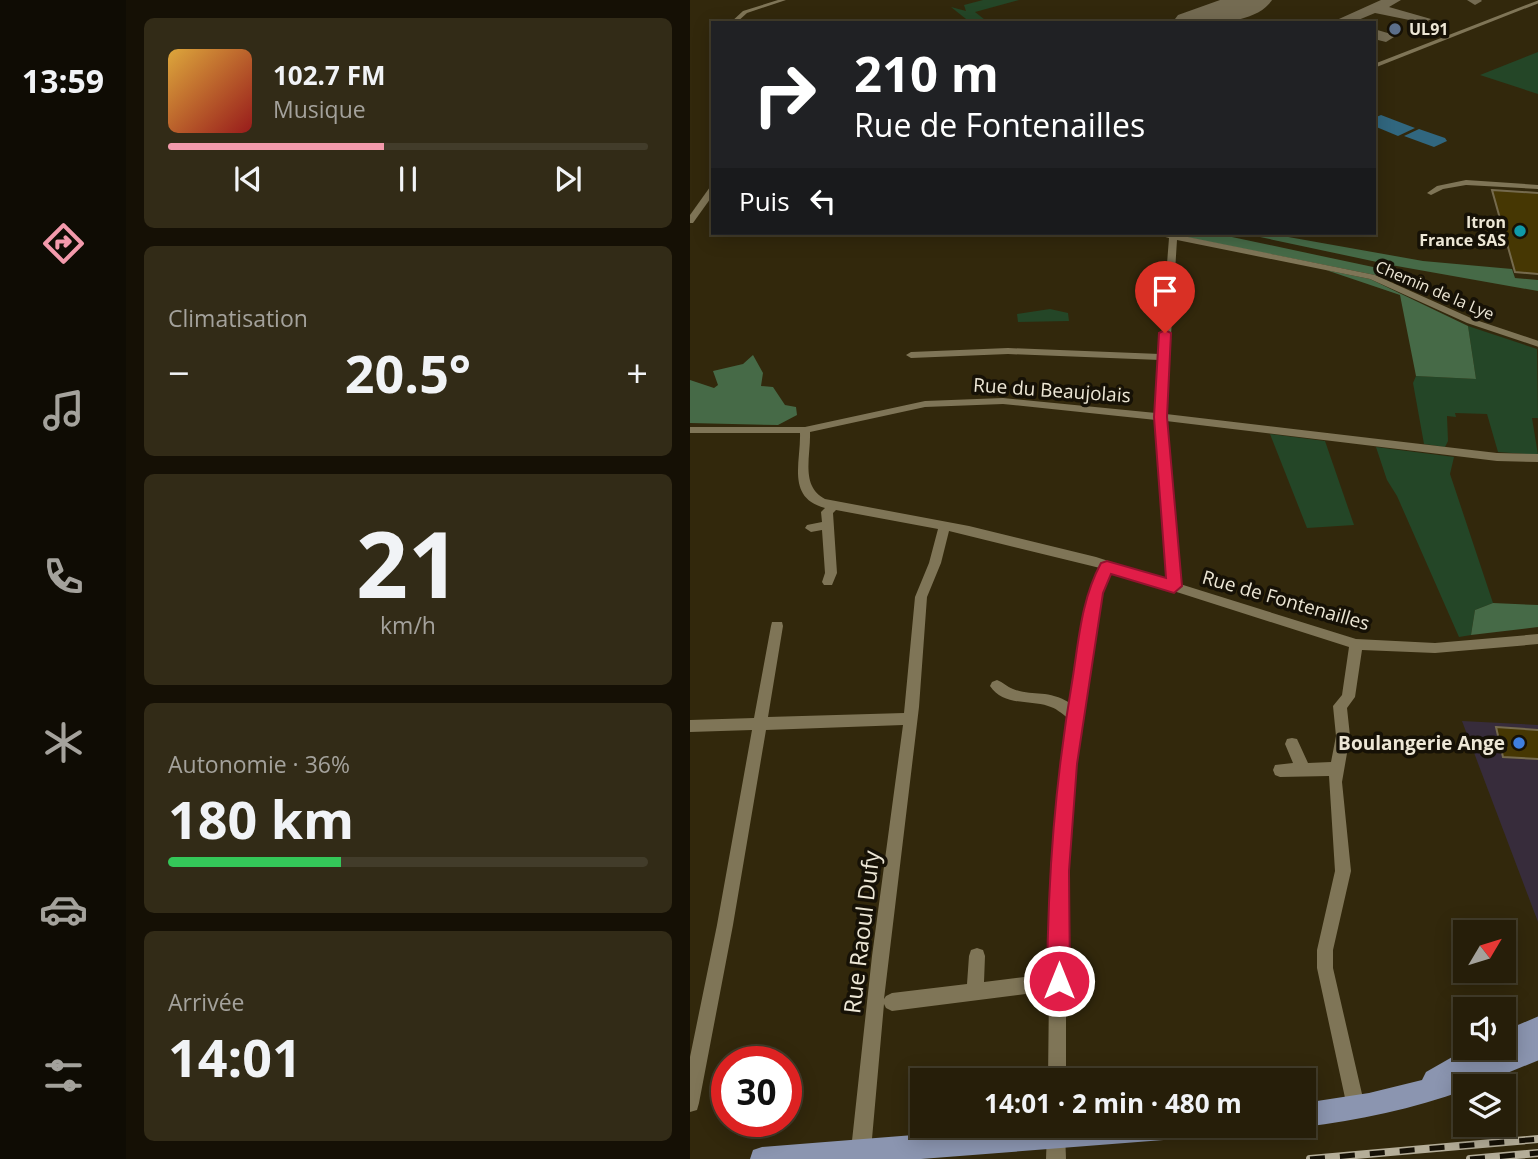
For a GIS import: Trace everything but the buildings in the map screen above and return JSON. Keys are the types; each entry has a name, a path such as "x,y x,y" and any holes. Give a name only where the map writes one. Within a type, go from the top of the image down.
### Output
{"main road":[{"path":"1516,1038 1539,1027"},
{"path":"1316,1113 1411,1094 1471,1076 1539,1048"},
{"path":"1411,1094 1471,1060"},
{"path":"762,1159 861,1150 1075,1138"}],"street":[{"path":"735,21 745,12 783,0"},
{"path":"1376,65 1539,1"},
{"path":"1431,193 1439,185 1455,183 1539,187"},
{"path":"690,221 711,192"},
{"name":"Chemin de la Lye","path":"1167,235 1372,277 1459,317 1539,344"},
{"path":"1173,236 1161,417 1174,586"},
{"path":"911,355 1008,351 1164,357"},
{"name":"Rue du Beaujolais","path":"690,430 805,430 867,415 955,401 1014,402 1401,447 1539,458"},
{"name":"Rue de Fontenailles","path":"805,430 804,485 810,497 833,506 945,525 1107,567 1356,644 1435,649 1539,639"},
{"path":"828,582 827,512 833,506"},
{"path":"811,528 829,525"},
{"name":"Rue Raoul Dufy","path":"861,1150 880,956 910,719 920,597 935,563 945,525"},
{"path":"1057,1068 1058,871 1074,715 1095,593 1107,567"},
{"path":"690,1104 777,626"},
{"path":"1356,644 1347,697 1340,706 1343,736 1336,769 1343,872 1325,950 1325,968 1356,1107"},
{"path":"997,686 1007,695 1052,698 1074,715"},
{"path":"690,726 910,719"},
{"path":"1292,744 1303,768"},
{"path":"1280,770 1336,769"},
{"path":"975,993 977,956"},
{"path":"891,1002 1059,981"}],"shaded area":[{"path":"1462,721 1538,725 1538,922"}],"green space":[{"path":"983,0 1019,0 975,12 986,21 968,21 951,7 966,11 964,5"},
{"path":"1538,52 1538,94 1480,75"},
{"path":"1175,235 1222,235 1392,271 1385,277"},
{"path":"1250,235 1277,235 1423,261 1512,269 1515,278 1538,280 1538,291 1391,265"},
{"path":"1326,270 1370,279 1468,326 1476,379 1416,376 1400,295"},
{"path":"1050,309 1068,313 1069,321 1018,322 1017,314"},
{"path":"1468,326 1537,349 1538,418 1532,418 1538,455 1498,452 1487,414 1455,413 1456,417 1447,416 1448,441 1445,447 1424,444 1413,383 1416,376 1476,379"},
{"path":"753,355 763,373 761,386 773,387 785,405 796,407 797,415 778,425 690,423 690,380 714,388 718,385 713,371 743,364"},
{"path":"1270,434 1325,441 1354,525 1307,528"},
{"path":"1376,447 1454,457 1450,474 1493,603 1475,610 1471,635 1459,637 1397,496 1387,480"},
{"path":"1493,603 1538,605 1538,627 1471,635 1475,610"}],"water":[{"path":"1381,115 1415,128 1398,136 1376,127 1376,117"},
{"path":"1419,129 1447,141 1434,147 1404,136"}],"taxiway":[{"path":"1374,8 1394,0"},
{"path":"1342,21 1374,8"},
{"path":"1374,8 1424,19"},
{"path":"1376,34 1386,37"}],"runway":[{"path":"1196,21 1254,0"}],"railway":[{"path":"1310,1159 1539,1139"},
{"path":"1470,1159 1539,1153"}],"place":[{"name":"UL91","path":"1395,29"},
{"name":"Itron France SAS","path":"1520,231"},
{"name":"Boulangerie Ange","path":"1519,743"}],"route":[{"path":"1059,981 1058,871 1067,764 1095,593 1107,567 1174,586 1162,449 1165,333"}]}
